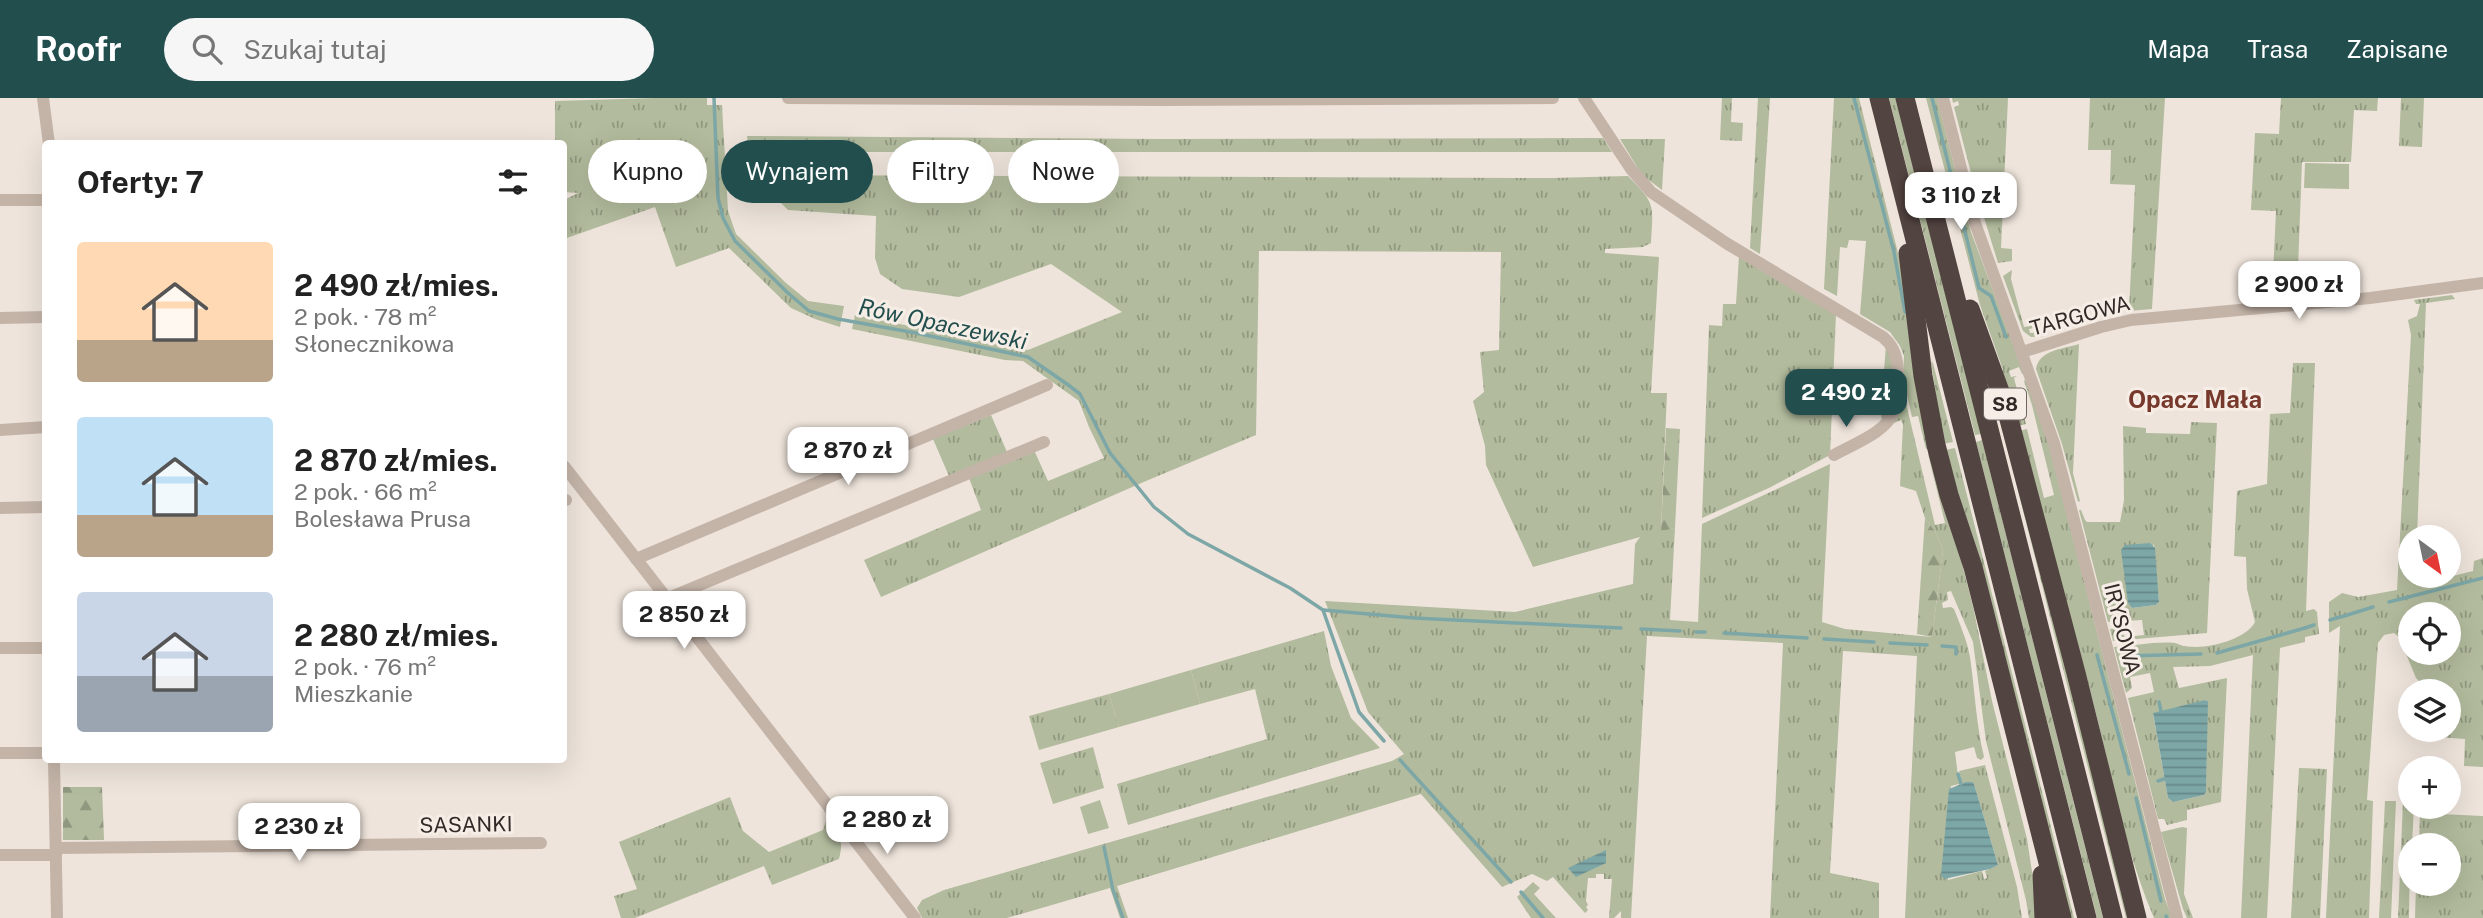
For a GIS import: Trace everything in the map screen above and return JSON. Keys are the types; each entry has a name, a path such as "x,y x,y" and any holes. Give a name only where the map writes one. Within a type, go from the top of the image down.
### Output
{"highway":[{"path":"1879,98 2088,918"},
{"name":"S8","path":"1905,98 1938,226 2006,408 2124,862 2147,918"},
{"path":"1900,182 1923,376 1936,445 1973,567 2062,918"},
{"path":"1938,226 2113,918"},
{"path":"2039,825 2045,918"},
{"path":"2124,862 2137,918"}],"street":[{"path":"43,98 48,140"},
{"path":"788,98 1553,98"},
{"path":"1584,98 1633,173 1662,200 1726,243 1886,339 1895,349 1898,363 1894,411 1889,421 1834,456"},
{"name":"IRYSOWA","path":"1943,98 1975,223 2054,443 2177,918"},
{"path":"0,200 42,200"},
{"name":"TARGOWA","path":"2022,352 2131,320 2370,298 2483,283"},
{"path":"0,318 42,317"},
{"path":"636,559 1047,385"},
{"path":"0,430 42,427"},
{"path":"666,599 1044,442"},
{"path":"567,470 915,918"},
{"path":"0,508 42,507"},
{"path":"0,648 42,648"},
{"path":"0,753 42,752"},
{"path":"54,763 57,918"},
{"name":"SASANKI","path":"0,855 56,851 541,843"}],"green space":[{"path":"707,98 707,105 722,105 724,140 721,140 721,203 728,203 736,234 808,301 844,306 840,327 791,308 729,248 676,267 655,207 567,238 567,198 578,193 567,192 567,140 555,140 555,101"},
{"path":"1722,98 1732,98 1731,122 1743,123 1742,141 1720,140"},
{"path":"1758,98 1770,98 1760,254 1750,248"},
{"path":"1834,98 1859,98 1901,265 1930,448 1926,449 1918,416 1912,417 1903,377 1904,356 1900,346 1890,332 1860,314 1866,241 1849,240 1847,248 1840,247 1837,296 1824,289"},
{"path":"1889,98 1896,98 1981,434 1975,435"},
{"path":"1926,98 1937,98 1971,232 2024,373 2022,374 2019,367 2009,371 2011,377 2017,376 2014,378 2026,424 2018,426 2003,370 1980,305"},
{"path":"1952,98 2008,98 2001,248 2012,249 2012,261 1998,263 1974,185 1980,183 1979,180 1973,181 1954,107 1959,105 1958,101 1953,103"},
{"path":"2090,98 2165,98 2152,309 2129,311 2135,185 2110,184 2111,150 2088,150"},
{"path":"2281,98 2378,98 2377,111 2354,110 2351,162 2302,162 2297,296 2287,298 2288,285 2293,280 2290,270 2285,269 2279,273 2277,279 2281,295 2272,295 2276,211 2251,210 2255,133 2279,134"},
{"path":"2401,98 2424,98 2422,147 2399,146"},
{"path":"747,136 1603,138 1612,152 1119,152 1119,140 1008,140 1008,152 994,152 994,140 887,140 887,152 873,152 873,140 748,140"},
{"path":"1620,139 1665,139 1662,190 1642,175"},
{"path":"2305,163 2349,164 2349,189 2304,188"},
{"path":"873,175 887,176 887,203 994,203 994,176 1008,176 1008,203 1119,203 1119,176 1628,176 1651,205 1651,243 1643,247 1605,249 1605,253 1659,257 1651,393 1667,393 1661,530 1675,528 1670,620 1698,622 1702,524 1830,464 1822,622 1845,629 1932,637 1943,550 1935,531 1925,518 1916,491 1900,486 1903,424 1901,420 1891,424 1901,382 1935,525 1945,523 1928,454 1934,452 2027,839 2039,918 2029,918 1986,741 1973,642 1951,591 1947,592 1948,600 1942,603 1943,608 1954,609 1967,645 1984,757 1981,760 1977,758 1974,747 1955,752 1959,784 1951,786 1948,880 1982,871 1984,879 1987,878 1985,871 1998,865 1974,784 1962,783 1959,771 1985,765 2017,887 2022,918 1905,918 1917,656 1843,651 1830,873 1879,883 1879,918 1770,918 1783,643 1647,636 1631,918 1621,918 1621,911 1614,918 1609,918 1612,879 1604,879 1604,874 1588,878 1588,910 1585,913 1553,877 1547,881 1532,874 1502,887 1421,794 1117,886 1128,918 1120,918 1110,888 1007,918 922,918 917,908 922,900 944,890 1392,761 1404,754 1368,712 1325,601 1515,612 1633,584 1635,544 1640,537 1533,567 1486,465 1485,446 1473,401 1484,392 1480,352 1499,350 1501,252 1259,251 1256,435 881,597 864,560 981,510 969,478 1034,450 1048,481 1104,458 1079,401 1023,361 1005,360 852,329 855,315 1028,350 1122,312 1051,264 959,297 902,289 880,274 875,258 876,216 788,210 781,203 873,203"},
{"path":"1739,256 1836,314 1830,455 1771,487 1702,518 1709,325 1722,326 1723,304 1736,304"},
{"path":"2012,270 2011,279 2024,327 2038,325 2029,329 2030,333 2041,332 2044,336 2031,337 2023,331 2003,276"},
{"path":"2452,295 2455,299 2426,303 2417,525 2401,525 2411,335 2408,320 2417,316 2420,304 2416,304 2414,300"},
{"path":"2079,344 2073,473 2080,501 2078,502 2062,444 2036,369 2047,354"},
{"path":"1886,345 1894,358 1891,408 1882,425 1881,409"},
{"path":"1931,361 1933,363 1953,442 1943,444"},
{"path":"2293,363 2315,363 2306,611 2314,609 2317,612 2319,634 2305,637 2305,642 2280,648 2267,918 2241,918 2253,655 2210,666 2173,667 2179,688 2227,678 2221,802 2187,810 2187,820 2167,825 2164,819 2158,819 2128,698 2154,692 2150,673 2130,677 2132,688 2126,693 2114,647 2152,643 2175,643 2193,647 2214,645 2243,634 2255,622 2247,589 2246,557 2234,556 2237,491 2267,484 2270,414 2290,413","holes":["2207,700 2204,795 2173,802 2168,798 2153,714"]},
{"path":"2026,379 2048,440 2172,918 2154,918 2126,837 2083,665 2019,431 2027,429 2044,498 2054,495 2024,381"},
{"path":"991,415 1007,452 949,476 933,439"},
{"path":"2191,422 2217,423 2207,633 2113,641 2110,629 2120,628 2125,637 2144,635 2142,620 2108,622 2079,510 2087,522 2120,522 2124,500 2123,426 2146,428 2146,433 2190,434","holes":["2154,544 2159,602 2156,605 2132,608 2128,603"]},
{"path":"1666,428 1680,429 1675,528 1661,531"},
{"path":"2004,435 2132,918 2126,918"},
{"path":"1982,440 2103,918 2097,918 1976,442"},
{"path":"1955,448 2074,918 2068,918 1945,450"},
{"path":"1925,518 1935,531 1943,550 1932,637 1917,634"},
{"path":"2483,558 2483,767 2464,766 2461,679 2417,679 2411,665 2461,665 2461,602 2398,602 2398,636 2394,633 2384,635 2378,643 2367,800 2373,801 2369,918 2326,918 2340,626 2329,633 2329,602 2342,593 2358,597 2397,590 2398,572 2398,588 2461,588 2461,574 2473,571 2474,561"},
{"path":"1324,631 1331,666 1351,718 1380,748 1128,825 1117,784 1267,739 1255,689 1200,704 1191,670"},
{"path":"1191,670 1200,704 1119,727 1109,694"},
{"path":"1109,694 1119,727 1039,750 1029,716"},
{"path":"1093,747 1104,788 1053,804 1040,763"},
{"path":"2299,768 2327,769 2320,918 2291,918"},
{"path":"63,787 102,787 104,840 63,840"},
{"path":"730,797 743,831 769,852 823,830 827,818 840,837 839,859 772,885 764,866 635,918 621,918 614,896 637,889 619,842"},
{"path":"1100,800 1109,828 1088,834 1080,807"},
{"path":"2385,801 2396,801 2391,918 2379,918"},
{"path":"2483,816 2483,918 2415,918 2416,896 2461,896 2461,833 2419,833 2420,819"},
{"path":"2402,819 2413,819 2413,833 2402,833"},
{"path":"2187,828 2184,894 2193,918 2187,918 2183,909 2161,832"},
{"path":"1533,882 1540,888 1534,894 1556,918 1531,918 1517,897"},
{"path":"2399,896 2409,896 2409,918 2398,918"}],"water":[{"path":"2150,543 2155,548 2159,602 2156,605 2132,608 2128,603 2121,550 2125,545"},
{"path":"2208,701 2206,792 2204,795 2173,802 2168,798 2153,713"},
{"path":"1966,782 1974,784 1998,865 1944,879 1941,875 1949,789"},
{"path":"1606,850 1606,863 1576,877 1568,868"}],"waterway":[{"name":"Rów Opaczewski","path":"714,98 718,198 723,218 735,241 788,293 809,311 838,319 1028,357 1067,384 1080,394 1110,453 1154,507 1188,534 1290,588 1323,610 1359,712 1384,741"},
{"path":"1854,98 1894,252 1905,312"},
{"path":"1932,98 1979,288 1991,296 2006,337"},
{"path":"2389,602 2483,578"},
{"path":"2341,617 2373,607"},
{"path":"1323,610 1414,618 1621,628"},
{"path":"2330,620 2340,617"},
{"path":"2305,628 2314,625"},
{"path":"2217,653 2305,628"},
{"path":"1641,629 1680,631"},
{"path":"1696,632 1705,632"},
{"path":"1724,633 1807,638"},
{"path":"1824,639 1874,642"},
{"path":"1890,643 1927,645"},
{"path":"1942,646 1956,647 1956,654"},
{"path":"2124,656 2201,654"},
{"path":"2097,655 2129,774"},
{"path":"2159,702 2161,711"},
{"name":"Rów Opaczewski","path":"1400,760 1511,882"},
{"path":"1958,774 1961,784"},
{"path":"2158,781 2164,779"},
{"path":"2136,798 2161,901"},
{"path":"1104,847 1113,890 1123,918"},
{"name":"Rów Opaczewski","path":"1521,892 1543,918"}],"district":[{"name":"Opacz Mała","path":"2195,400"}]}
